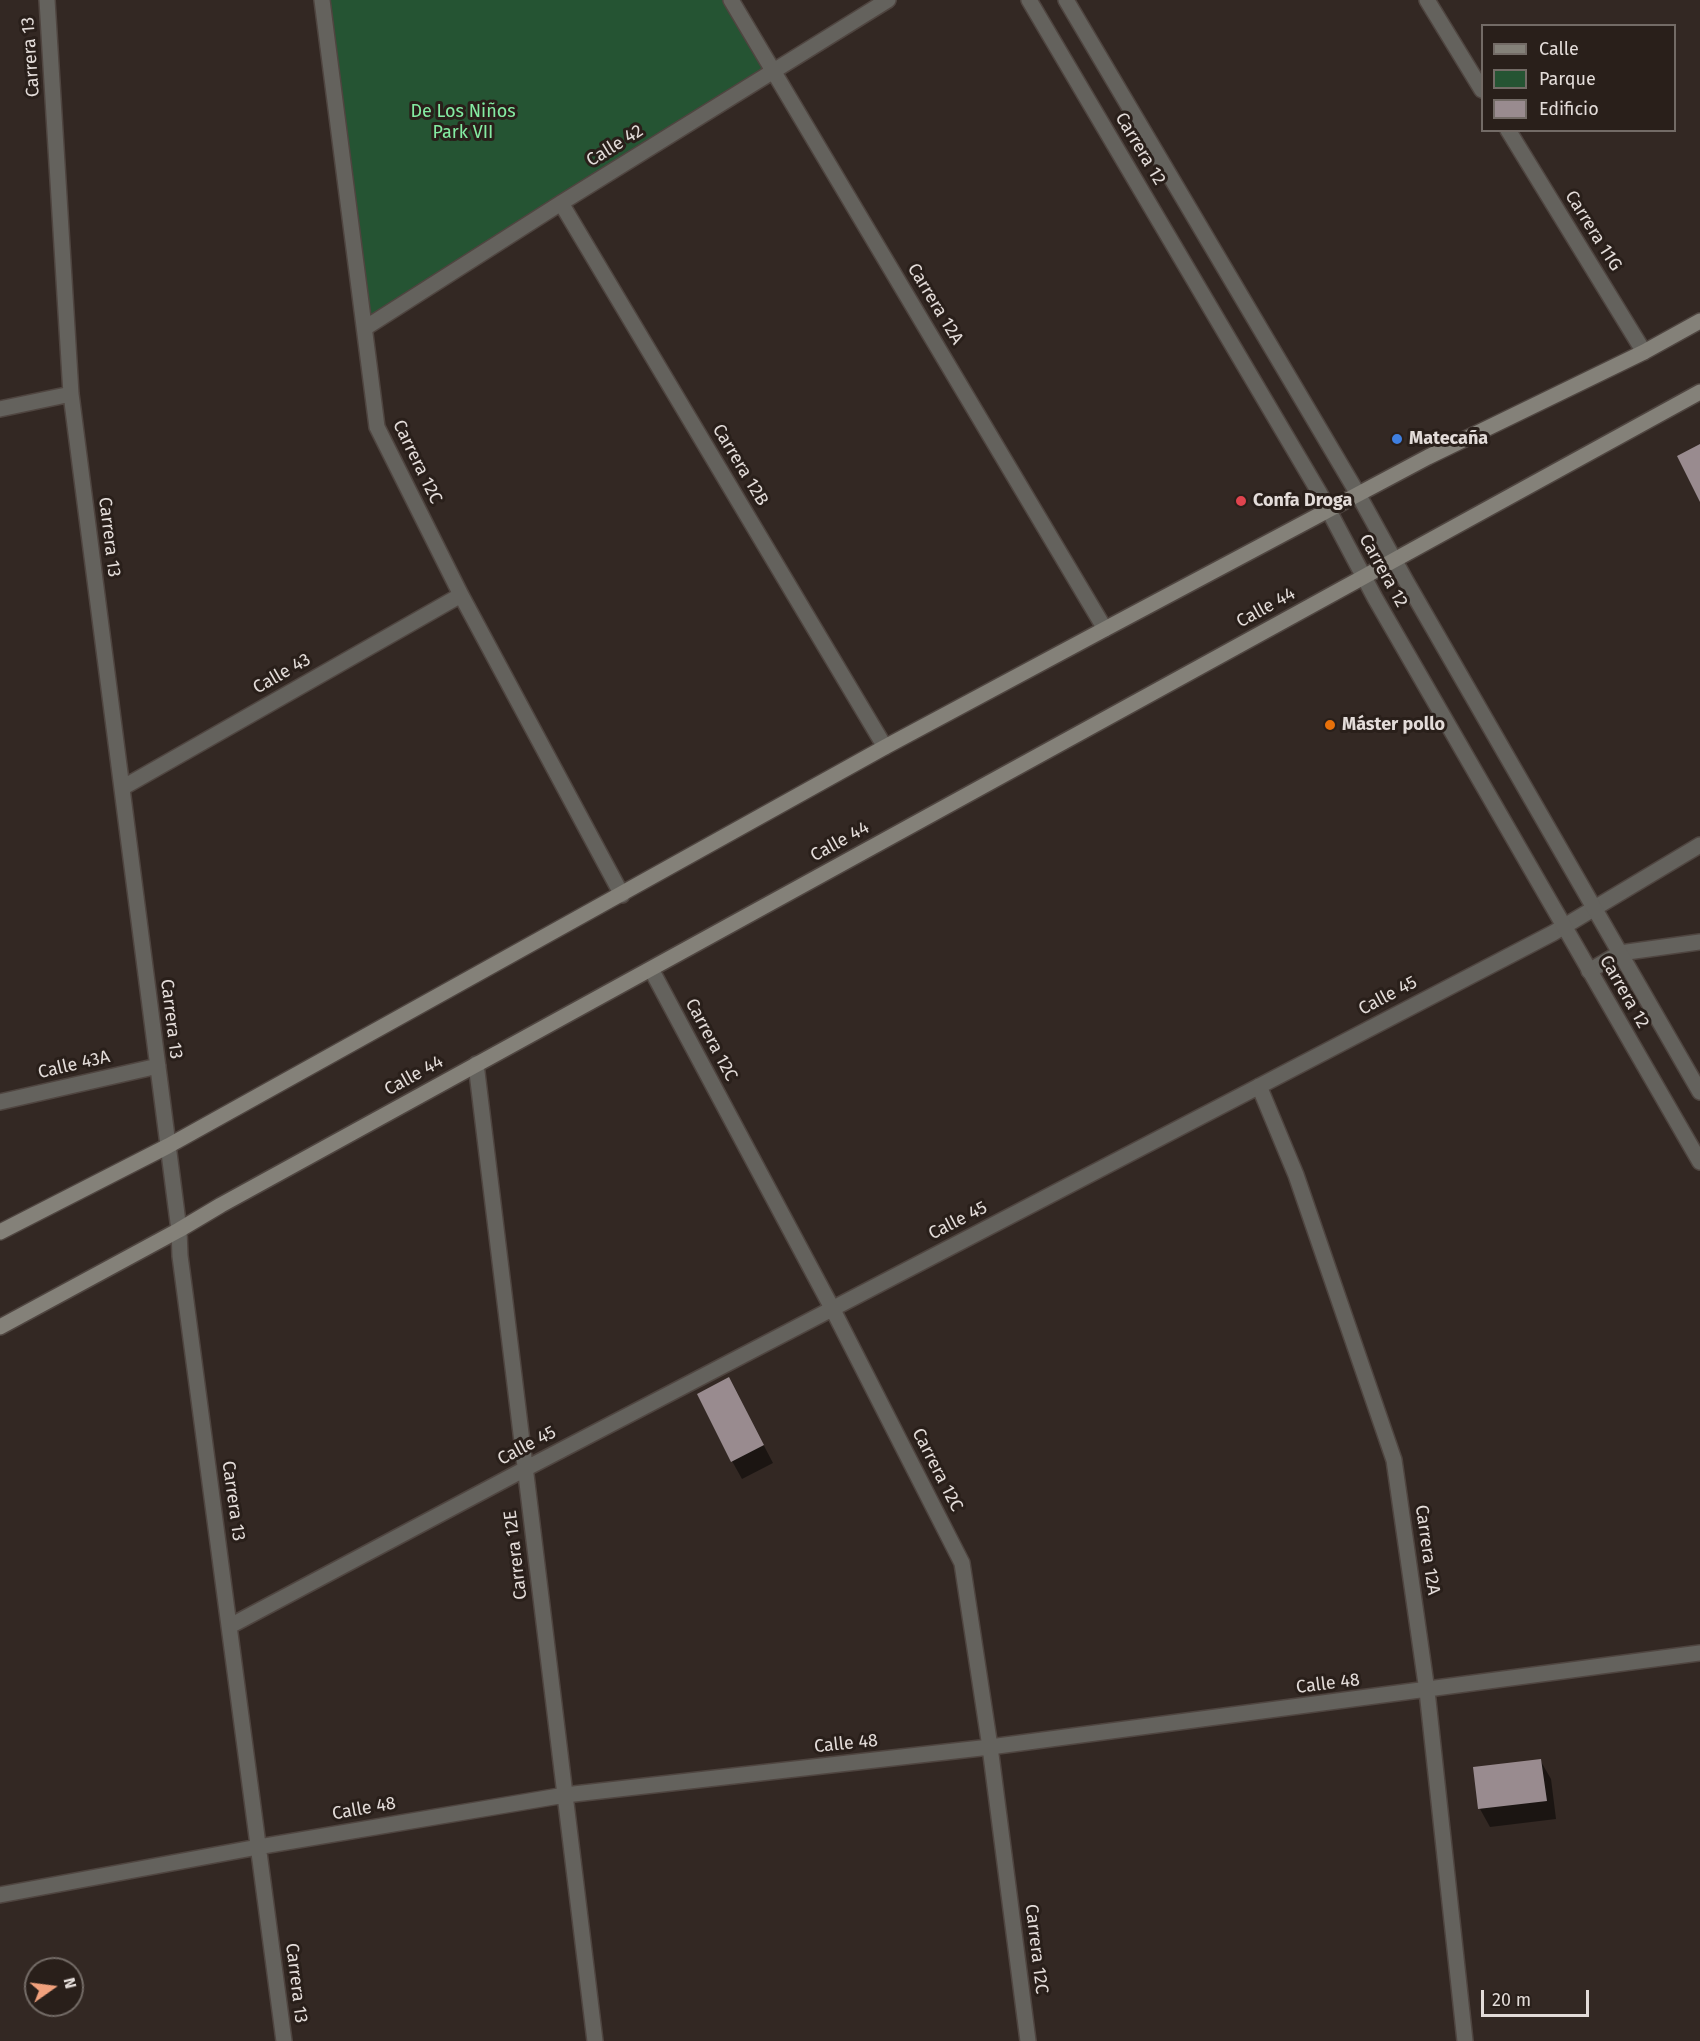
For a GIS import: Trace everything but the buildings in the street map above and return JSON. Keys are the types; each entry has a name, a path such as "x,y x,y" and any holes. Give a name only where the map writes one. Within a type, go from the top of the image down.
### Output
{"main road":[{"path":"0,1232 168,1146 885,747 1105,629 1438,452 1644,352 1700,321"},
{"name":"Calle 44","path":"0,1327 1700,392"}],"street":[{"name":"Carrera 13","path":"46,0 71,394 179,1230 182,1268 284,2041"},
{"name":"Carrera 12C","path":"322,0 377,427 461,595 622,895"},
{"name":"Carrera 12A","path":"731,0 1105,629"},
{"name":"Calle 42","path":"365,328 888,0"},
{"name":"Carrera 12","path":"1029,0 1319,492 1364,576 1700,1162"},
{"name":"Carrera 12","path":"1066,0 1358,494 1700,1092"},
{"path":"1427,0 1481,88"},
{"name":"Carrera 11G","path":"1509,132 1644,352"},
{"name":"Carrera 12B","path":"561,203 885,747"},
{"path":"0,409 71,394"},
{"name":"Calle 43","path":"122,788 461,595"},
{"name":"Calle 45","path":"230,1626 832,1308 1564,927 1700,845"},
{"path":"1589,971 1620,953 1700,942"},
{"name":"Carrera 12C","path":"651,969 832,1308 962,1563 990,1747 1028,2041"},
{"name":"Carrera 12E","path":"476,1064 595,2041"},
{"name":"Calle 43A","path":"0,1102 158,1066"},
{"name":"Carrera 12A","path":"1259,1086 1296,1175 1394,1460 1427,1691 1465,2041"},
{"name":"Calle 48","path":"0,1895 258,1847 565,1795 990,1747 1427,1691 1700,1653"}],"green space":[{"name":"De Los Niños Park VII","path":"325,0 731,0 774,70 365,328"}],"place":[{"name":"Matecaña","path":"1397,439"},
{"name":"Confa Droga","path":"1241,501"},
{"name":"Máster pollo","path":"1330,725"}]}
